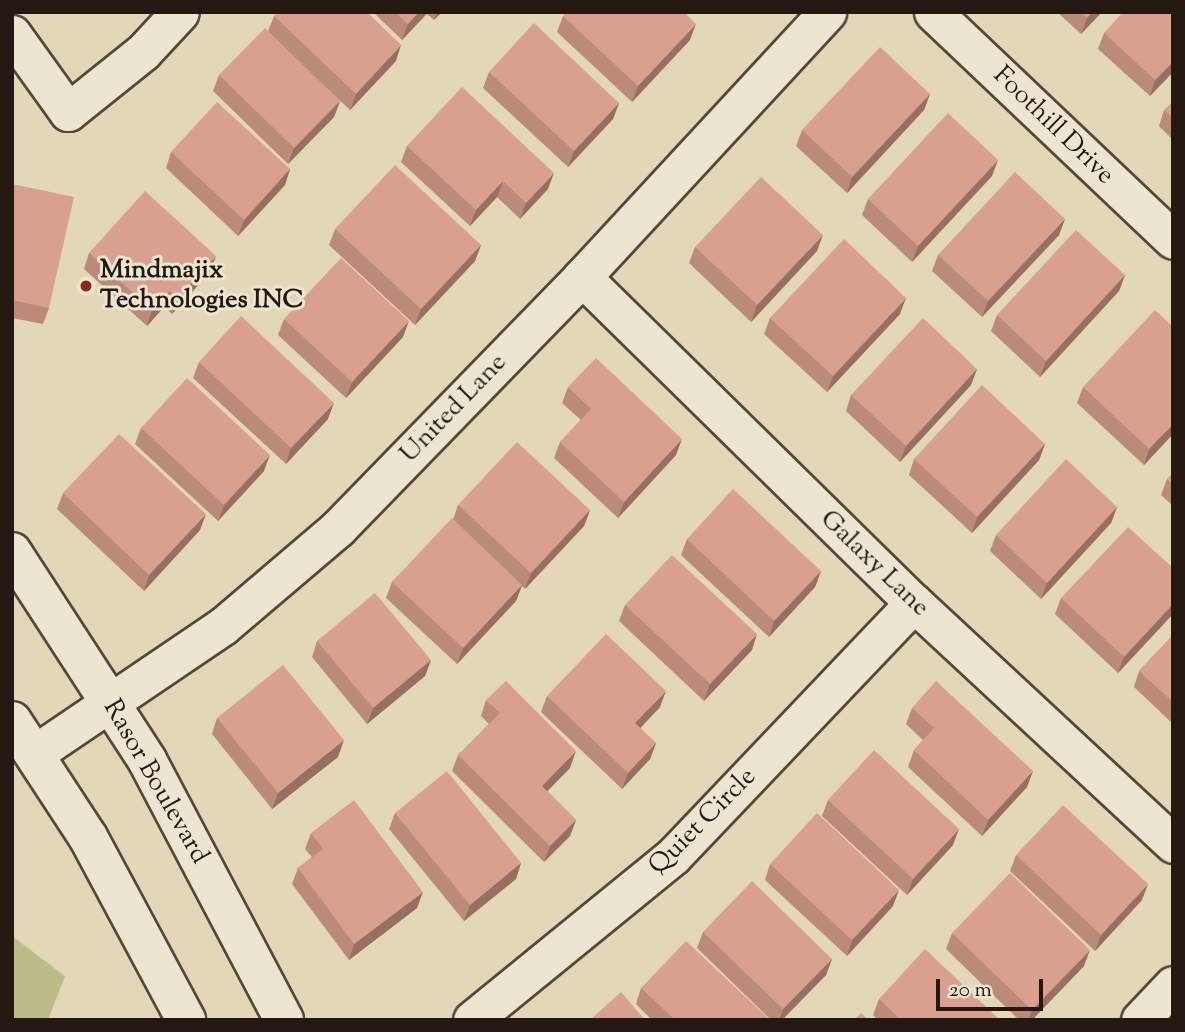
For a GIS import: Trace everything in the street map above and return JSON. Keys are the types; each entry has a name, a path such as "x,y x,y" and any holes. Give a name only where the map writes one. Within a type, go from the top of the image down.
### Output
{"main road":[{"name":"Rasor Boulevard","path":"12,552 146,760 284,1020"},
{"path":"12,721 88,837 186,1020"}],"street":[{"path":"12,34 68,111 143,52 180,12"},
{"name":"United Lane","path":"34,754 223,626 338,528 582,277 827,12"},
{"name":"Foothill Drive","path":"933,12 1173,240"},
{"name":"Galaxy Lane","path":"582,277 914,603 1173,844"},
{"name":"Quiet Circle","path":"472,1020 673,856 914,603"},
{"path":"1140,1020 1173,985"}],"green space":[{"path":"12,936 65,976 48,1020 12,1020"}],"building":[{"path":"277,12 367,12 401,45 356,94 274,16"},
{"path":"395,12 419,12 408,24"},
{"path":"566,12 684,12 696,24 638,86 563,16"},
{"path":"1080,12 1092,12 1087,18"},
{"path":"1123,12 1173,12 1173,62 1155,80 1104,33"},
{"path":"534,23 619,103 574,151 489,72"},
{"path":"265,28 340,101 294,148 219,75"},
{"path":"880,47 930,94 852,177 802,130"},
{"path":"462,87 554,173 526,203 503,181 476,210 407,146"},
{"path":"217,102 290,169 244,220 171,152"},
{"path":"1173,102 1173,118 1164,110"},
{"path":"948,113 998,160 918,246 868,199"},
{"path":"395,165 481,245 421,309 335,229"},
{"path":"1015,172 1065,219 988,301 938,255"},
{"path":"761,177 823,235 757,305 695,247"},
{"path":"12,184 74,197 49,308 12,300"},
{"path":"145,191 216,256 178,298 170,291 152,310 89,253"},
{"path":"1076,230 1125,275 1046,361 997,315"},
{"path":"844,239 906,298 833,376 770,318"},
{"path":"341,258 409,321 352,382 284,319"},
{"path":"1155,310 1173,327 1173,424 1149,449 1083,387"},
{"path":"241,316 334,403 291,448 199,362"},
{"path":"923,318 977,369 906,446 851,395"},
{"path":"596,358 682,439 624,502 560,442 591,409 568,387"},
{"path":"187,378 270,455 224,505 141,428"},
{"path":"982,385 1045,444 977,517 914,459"},
{"path":"119,434 206,514 149,575 63,493"},
{"path":"517,442 590,510 531,573 458,505"},
{"path":"1066,459 1117,507 1047,583 996,535"},
{"path":"1173,473 1173,485 1167,479"},
{"path":"733,489 821,571 774,621 687,539"},
{"path":"452,518 522,585 463,648 392,582"},
{"path":"1128,527 1173,568 1173,604 1124,657 1061,598"},
{"path":"672,555 757,634 710,684 625,605"},
{"path":"375,593 431,660 373,708 317,641"},
{"path":"606,634 666,691 635,723 656,743 628,773 547,696"},
{"path":"1173,635 1173,702 1139,671"},
{"path":"283,665 344,740 278,793 217,718"},
{"path":"506,681 576,751 542,786 576,820 550,846 458,755 500,713 486,700"},
{"path":"936,681 1033,771 988,820 914,750 934,728 912,708"},
{"path":"874,750 959,829 913,879 828,800"},
{"path":"447,771 521,863 470,905 395,813"},
{"path":"354,800 423,892 354,944 298,868 323,849 311,833"},
{"path":"1063,805 1148,884 1101,935 1016,855"},
{"path":"817,813 899,890 852,940 770,864"},
{"path":"1010,873 1090,950 1032,1010 952,933"},
{"path":"752,881 832,959 783,1009 703,932"},
{"path":"686,941 770,1020 675,1020 641,988"},
{"path":"925,949 1000,1020 901,1020 879,999"},
{"path":"621,992 645,1020 590,1020"},
{"path":"861,1013 869,1020 854,1020"}],"place":[{"name":"Mindmajix Technologies INC","path":"86,286"}]}
